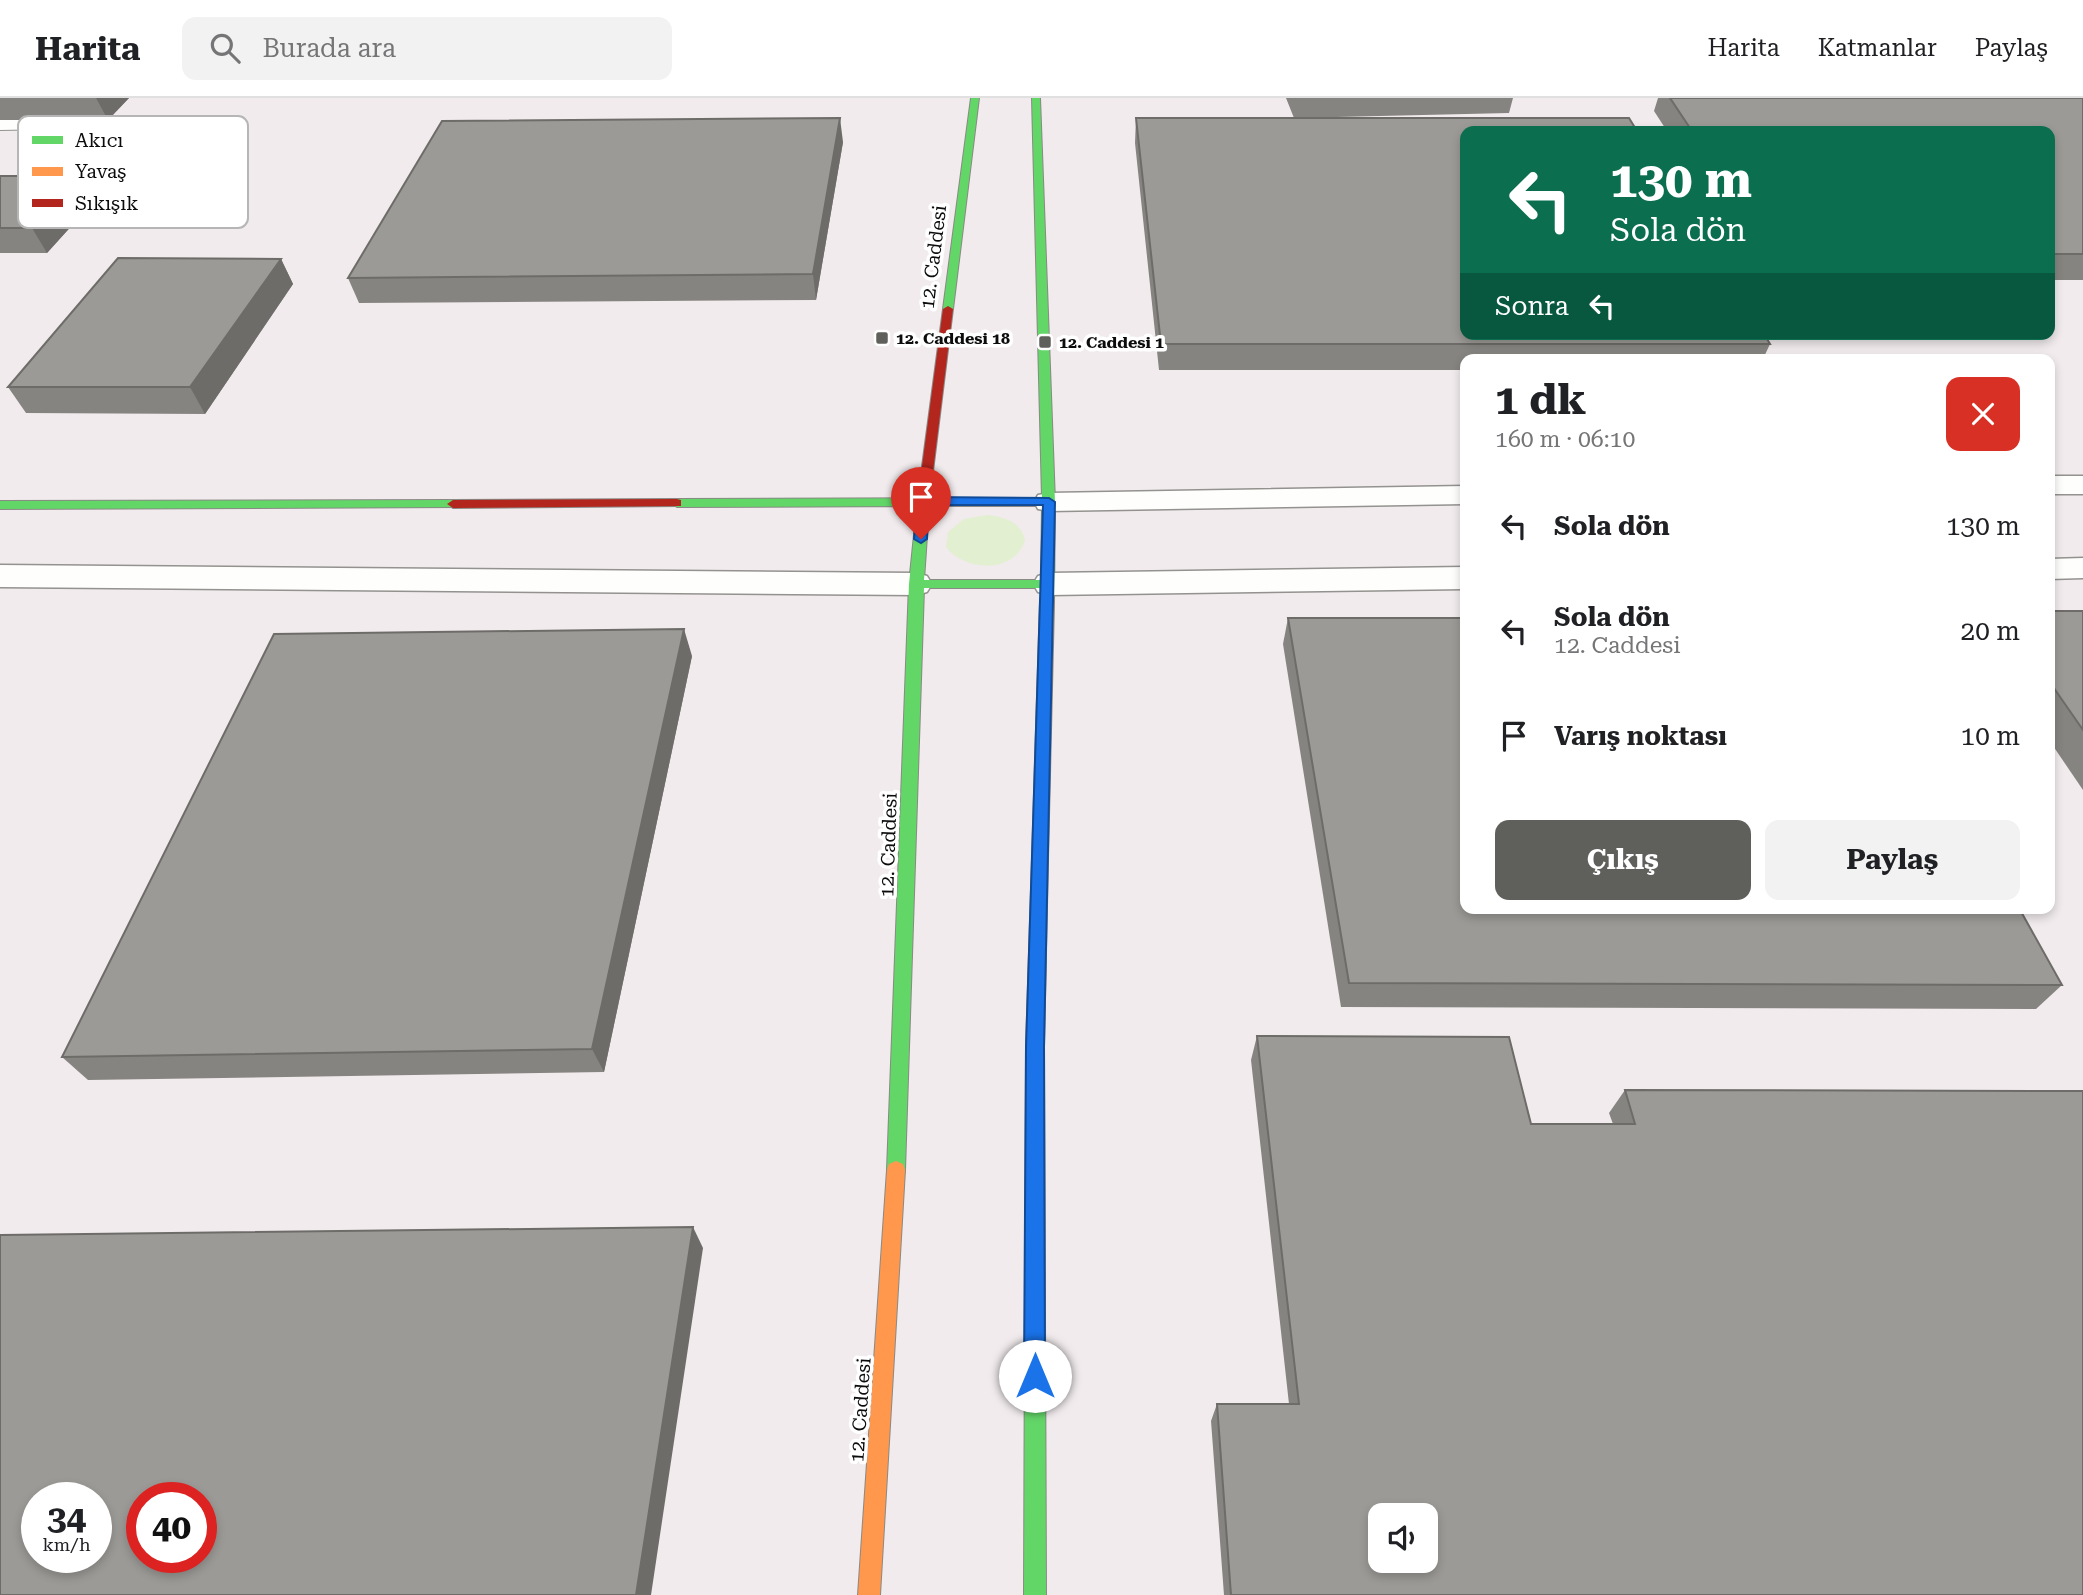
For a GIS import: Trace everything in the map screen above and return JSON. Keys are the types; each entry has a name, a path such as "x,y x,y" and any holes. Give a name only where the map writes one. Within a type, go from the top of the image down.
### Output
{"street":[{"name":"12. Caddesi","path":"869,1595 904,1045 916,584 923,501 975,98"},
{"path":"1035,1595 1035,1047 1049,584 1049,502 1036,98"},
{"path":"2055,485 2083,485"},
{"path":"0,505 1049,502 1460,495"},
{"path":"2055,569 2083,568"},
{"path":"0,576 916,584 1460,578"}],"lane":[{"path":"0,125 18,125"}],"shaded area":[{"path":"0,98 2083,98 2083,1595 0,1595"}],"green space":[{"path":"987,515 1011,522 1023,534 1025,540 1020,551 1011,559 1001,564 977,565 954,555 946,547 948,532 964,519"}],"building":[{"path":"1670,98 2083,98 2083,254 2055,254 2055,126 1689,126"},
{"path":"840,118 813,274 348,278 442,121"},
{"path":"1136,118 1629,118 1634,126 1460,126 1460,340 1768,340 1770,344 1161,344"},
{"path":"0,176 18,176 18,228 0,228"},
{"path":"118,258 281,259 190,387 8,387"},
{"path":"2055,611 2083,611 2083,730 2055,690"},
{"path":"1288,618 1460,618 1460,914 2022,914 2062,985 1349,983"},
{"path":"684,629 592,1049 62,1057 274,634"},
{"path":"1257,1036 1509,1037 1531,1124 1635,1124 1625,1090 2083,1091 2083,1595 1231,1595 1217,1404 1299,1404"},
{"path":"693,1227 636,1595 0,1595 0,1235"}],"traffic: fast":[{"path":"948,309 975,98"},
{"path":"1036,98 1049,541 1047,603"},
{"path":"677,503 1049,502"},
{"path":"0,505 453,504"},
{"path":"896,1170 913,670 923,504"},
{"path":"916,584 1049,584"},
{"path":"1035,1595 1035,1047 1040,859"}],"traffic: slow":[{"path":"1040,859 1047,603"},
{"path":"869,1595 896,1170"}],"traffic: jam":[{"path":"923,504 948,309"},
{"path":"453,504 677,503"}],"place":[{"name":"12. Caddesi 18","path":"882,338"},
{"name":"12. Caddesi 1","path":"1045,342"}],"route":[{"path":"921,539 923,501 1049,502 1035,1047 1035,1376"}]}
